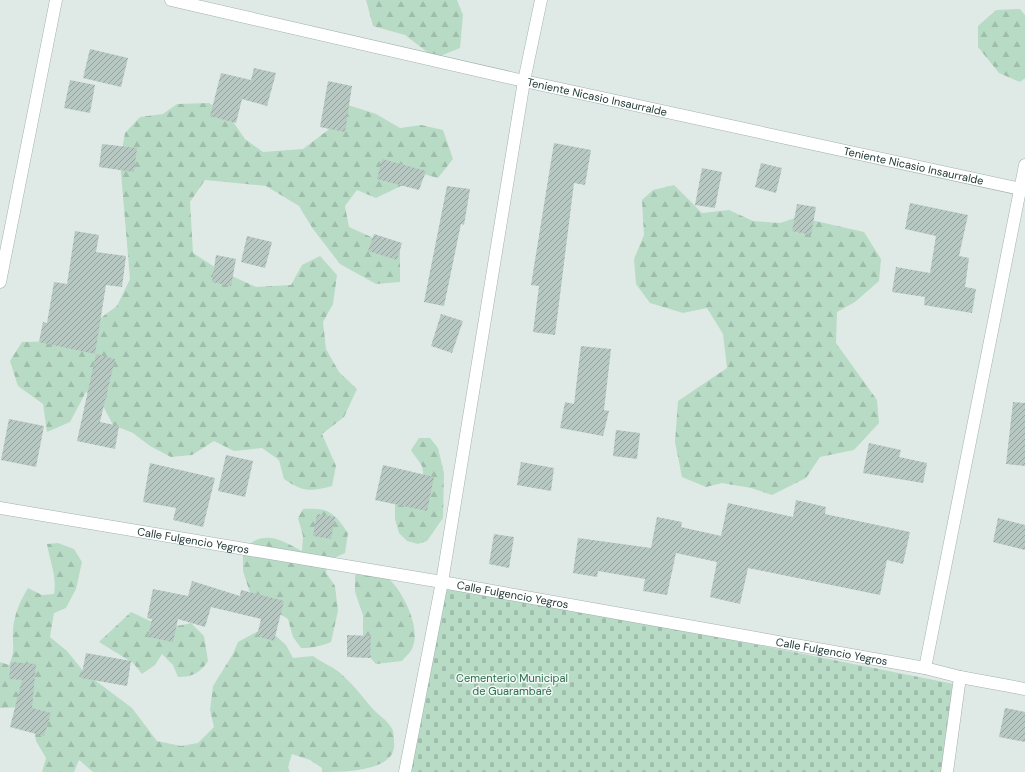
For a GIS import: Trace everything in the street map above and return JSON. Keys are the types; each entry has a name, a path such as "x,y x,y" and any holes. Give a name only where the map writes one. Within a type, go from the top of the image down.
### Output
{"street":[{"path":"0,282 56,0"},
{"name":"Teniente Nicasio Insaurralde","path":"171,0 524,81 1022,189"},
{"path":"405,772 442,582 524,81 541,0"},
{"path":"925,668 1022,189 1025,165"},
{"name":"Calle Fulgencio Yegros","path":"0,508 442,582 925,668 960,677 1025,689"},
{"path":"947,772 960,677"}],"green space":[{"path":"366,0 457,0 463,15 460,48 435,58 405,35 373,26"},
{"path":"1020,9 1025,15 1025,78 1020,82 999,73 978,47 978,26 996,10"},
{"path":"209,103 229,116 245,139 263,152 303,149 328,130 348,105 376,114 400,128 421,125 443,130 453,159 438,178 416,172 403,185 376,198 357,190 345,206 349,227 400,250 400,282 376,284 340,264 313,229 299,206 266,186 205,180 190,202 193,253 221,271 256,287 291,285 302,265 320,256 337,275 333,304 323,322 326,349 339,372 357,389 344,417 322,434 336,466 332,486 307,490 296,486 284,479 279,460 262,448 234,451 214,441 192,455 171,457 150,446 133,433 113,425 101,402 86,392 70,422 47,432 43,404 18,386 10,361 22,342 62,341 87,328 117,306 130,279 120,161 125,133 140,117 163,114 177,104"},
{"path":"674,185 702,213 729,210 753,221 780,223 798,217 864,232 881,259 879,281 855,302 837,312 836,343 877,400 879,423 854,450 820,457 806,478 772,495 751,488 722,483 706,487 682,477 675,442 678,401 727,368 723,334 707,308 683,313 650,303 636,284 634,259 644,235 642,200 653,190"},
{"path":"419,438 430,438 438,448 444,473 443,518 427,541 418,544 407,541 399,533 395,519 395,505 424,479 422,466 411,450"},
{"path":"303,509 319,509 330,513 338,520 348,533 345,553 328,561 326,573 335,586 338,611 331,642 309,648 301,648 293,637 288,619 251,596 243,571 243,552 254,541 273,538 285,542 302,551 303,536 298,518"},
{"path":"58,543 74,549 82,562 76,589 66,608 54,613 50,637 67,651 84,672 132,708 157,741 181,746 198,743 214,727 210,710 213,686 233,654 238,642 266,627 286,645 293,658 313,656 339,672 348,680 393,730 393,752 387,759 378,765 342,772 322,772 322,768 310,760 292,754 288,767 290,772 93,772 79,760 74,772 42,772 46,758 36,741 33,719 25,707 0,708 0,662 9,665 13,651 13,630 16,614 28,588 42,595 54,594 55,581 47,544"},
{"path":"368,570 381,574 394,584 405,601 413,621 415,631 412,649 402,661 376,664 366,653 363,635 363,615 355,592 355,575"},
{"name":"Cementerio Municipal de Guarambaré","path":"442,582 959,685 947,772 405,772"},
{"path":"131,612 160,624 174,626 191,623 204,636 208,661 196,674 178,677 173,665 162,654 155,665 142,674 133,663 99,642"}],"building":[{"path":"90,49 128,58 121,87 83,78"},
{"path":"254,68 276,73 267,106 242,99 236,123 210,116 221,73 251,80"},
{"path":"70,80 95,85 90,113 64,108"},
{"path":"328,81 352,86 345,132 320,127"},
{"path":"554,143 591,150 585,185 574,183 555,335 533,332 539,286 531,285"},
{"path":"102,144 137,148 134,172 99,167"},
{"path":"382,159 426,171 419,190 377,179"},
{"path":"761,163 782,168 776,193 755,187"},
{"path":"702,168 722,172 715,208 695,205"},
{"path":"447,186 470,189 464,225 461,224 444,306 424,302"},
{"path":"910,203 968,215 959,256 969,258 965,287 976,289 972,313 924,305 925,297 892,292 896,267 930,273 936,236 905,229"},
{"path":"797,204 816,207 811,235 792,231"},
{"path":"75,231 99,235 96,252 126,256 122,287 106,285 95,354 39,342 43,322 47,323 54,282 67,284"},
{"path":"374,234 402,243 397,260 368,251"},
{"path":"247,236 272,242 265,268 241,262"},
{"path":"216,255 236,259 231,286 212,282"},
{"path":"441,314 463,321 452,353 431,346"},
{"path":"581,346 611,349 604,410 609,411 603,436 560,428 565,402 574,404"},
{"path":"96,354 115,359 100,422 119,426 115,449 77,441"},
{"path":"1013,402 1025,403 1025,466 1006,464"},
{"path":"9,419 44,426 36,467 1,460"},
{"path":"616,430 640,433 637,459 613,456"},
{"path":"869,443 901,450 899,457 927,463 923,483 863,473"},
{"path":"226,455 253,461 245,497 218,491"},
{"path":"521,462 554,468 551,491 517,485"},
{"path":"150,463 215,478 203,527 173,520 176,508 143,502"},
{"path":"383,465 434,477 427,511 375,500"},
{"path":"796,500 826,507 825,514 910,532 903,564 887,560 880,595 748,568 740,604 710,597 717,562 676,553 667,595 643,591 645,579 598,571 597,577 573,573 578,538 651,548 657,517 682,522 681,527 721,536 728,503 793,517"},
{"path":"317,514 335,517 331,539 313,536"},
{"path":"998,518 1025,525 1025,550 993,542"},
{"path":"494,534 514,537 509,568 489,564"},
{"path":"192,581 240,596 241,590 284,601 274,641 257,636 261,619 211,607 205,627 178,619 173,642 148,637 152,619 147,618 153,589 188,596"},
{"path":"347,635 371,636 370,658 347,657"},
{"path":"86,653 131,661 127,686 81,678"},
{"path":"11,662 36,664 32,708 51,713 44,736 10,727 22,680 9,679"},
{"path":"1005,708 1025,712 1025,742 999,737"}]}
